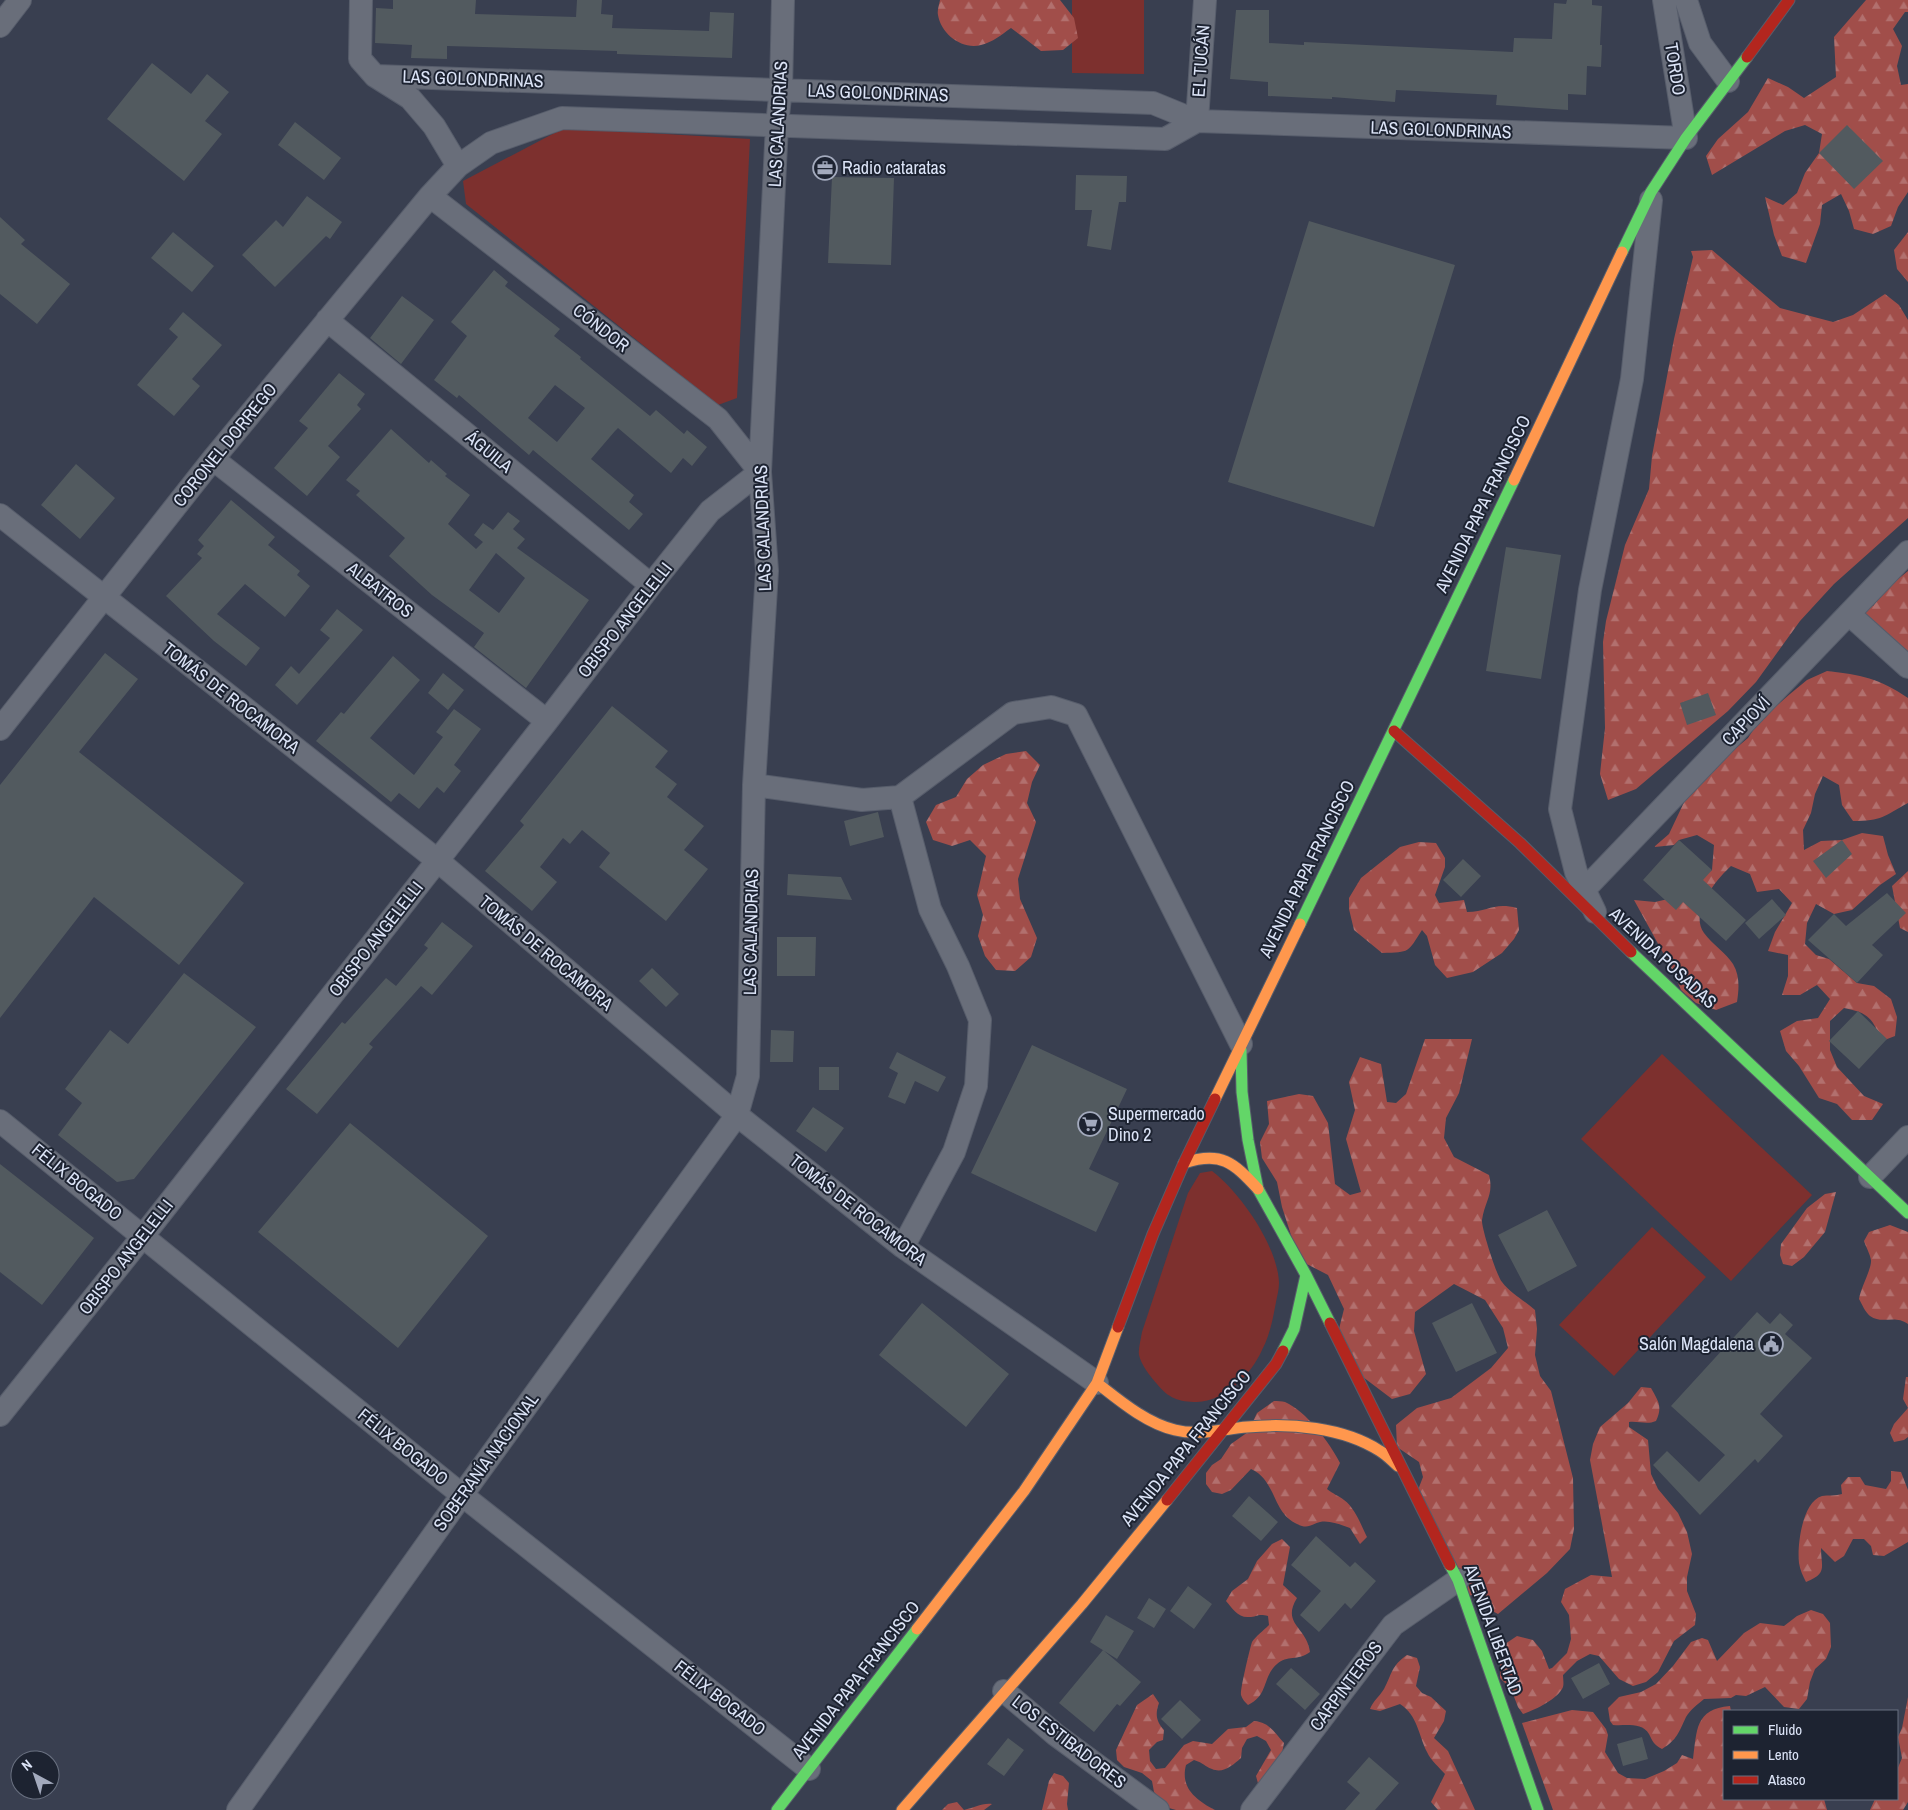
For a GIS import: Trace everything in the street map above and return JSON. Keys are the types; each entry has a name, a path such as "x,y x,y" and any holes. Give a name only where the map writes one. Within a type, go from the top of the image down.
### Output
{"main road":[{"name":"AVENIDA PAPA FRANCISCO","path":"777,1810 1024,1491 1097,1383 1153,1234 1184,1163 1652,192 1686,138 1789,0"},
{"name":"AVENIDA POSADAS","path":"1394,730 1520,843 1601,924 1908,1213"},
{"name":"AVENIDA PAPA FRANCISCO","path":"902,1810 1082,1604 1225,1429 1276,1364 1294,1329 1306,1276 1258,1189 1248,1140 1242,1092 1241,1044"},
{"path":"1184,1163 1205,1157 1224,1161 1241,1171 1258,1189"},
{"name":"AVENIDA LIBERTAD","path":"1306,1276 1458,1580 1538,1810"},
{"name":"AVENIDA LIBERTAD","path":"1097,1383 1138,1414 1158,1424 1186,1432 1267,1425 1310,1428 1362,1442 1380,1451 1401,1468"}],"street":[{"path":"0,26 20,0"},
{"path":"361,0 360,58 374,76 410,98 434,126 458,166"},
{"name":"LAS CALANDRIAS","path":"737,1115 748,1076 754,785 767,571 760,472 777,124 781,90 783,0"},
{"name":"EL TUCÁN","path":"1197,121 1205,0"},
{"name":"TORDO","path":"1664,0 1686,138"},
{"name":"TORDO","path":"1686,0 1700,43 1728,81"},
{"name":"LAS GOLONDRINAS","path":"374,76 1153,103 1197,121 1686,138"},
{"name":"LAS GOLONDRINAS","path":"458,166 491,144 562,118 1165,139 1197,121"},
{"name":"CORONEL DORREGO","path":"0,729 103,596 326,320 430,196 458,166"},
{"path":"1601,924 1576,872 1560,809 1590,590 1632,378 1652,192"},
{"name":"CÓNDOR","path":"430,196 718,419 760,472"},
{"name":"ÁGUILA","path":"326,320 651,585"},
{"name":"ALBATROS","path":"213,459 548,721"},
{"name":"OBISPO ANGELELLI","path":"0,1415 144,1236 437,860 548,721 710,510 760,472"},
{"name":"TOMÁS DE ROCAMORA","path":"0,515 437,860 737,1115 902,1247 1097,1383"},
{"name":"CAPIOVÍ","path":"1584,890 1908,552"},
{"path":"1849,614 1908,667"},
{"path":"754,785 862,800 900,797 1013,713 1051,707 1076,716 1241,1044"},
{"path":"900,797 930,909 958,966 980,1020 976,1086 957,1144 902,1247"},
{"name":"SOBERANÍA NACIONAL","path":"238,1810 462,1495 737,1115"},
{"name":"FÉLIX BOGADO","path":"0,1121 462,1495 809,1768"},
{"path":"1870,1177 1908,1137"},
{"name":"CARPINTEROS","path":"1252,1810 1393,1625 1458,1580"},
{"name":"LOS ESTIBADORES","path":"1004,1691 1056,1735 1158,1810"}],"shaded area":[{"path":"1072,0 1144,0 1144,74 1072,73"},
{"path":"564,128 750,139 737,398 718,405 466,204 463,181"},
{"path":"1662,1054 1812,1195 1731,1281 1581,1139"},
{"path":"1212,1171 1235,1193 1256,1222 1272,1253 1277,1269 1279,1286 1274,1314 1265,1344 1251,1369 1227,1392 1207,1401 1191,1402 1174,1398 1161,1389 1144,1367 1140,1359 1139,1350 1142,1332 1188,1193 1200,1173"},
{"path":"1652,1227 1706,1277 1614,1376 1559,1325"}],"green space":[{"path":"940,0 1060,0 1074,18 1078,38 1063,50 1041,51 1011,28 985,44 967,45 954,39 943,28 938,13"},
{"path":"1866,0 1908,0 1908,12 1905,12 1893,29 1902,46 1897,66 1901,85 1908,84 1908,192 1898,207 1891,226 1873,234 1854,229 1849,211 1841,194 1822,205 1820,224 1806,263 1782,256 1774,235 1765,197 1783,205 1797,193 1805,173 1819,153 1822,134 1805,125 1785,131 1712,175 1706,156 1718,139 1748,112 1768,78 1788,87 1804,98 1836,77 1834,37"},
{"path":"1908,232 1908,282 1897,269 1894,250"},
{"path":"1712,250 1780,308 1833,322 1853,315 1885,294 1899,305 1908,320 1908,518 1834,584 1800,621 1756,682 1728,711 1636,789 1608,800 1600,774 1605,728 1603,642 1606,621 1625,545 1649,489 1652,456 1674,339 1693,257 1691,251"},
{"path":"1908,571 1908,660 1863,621 1865,605 1873,606 1887,588"},
{"path":"1827,671 1869,678 1898,691 1908,698 1908,803 1877,819 1853,821 1842,805 1839,785 1823,776 1815,794 1811,813 1803,830 1804,850 1821,841 1842,840 1862,833 1883,836 1896,874 1880,885 1852,910 1834,914 1816,904 1807,923 1805,944 1816,955 1829,959 1857,983 1874,986 1891,999 1897,1017 1895,1036 1882,1041 1869,1018 1859,1012 1844,1008 1830,1021 1830,1050 1837,1067 1864,1096 1883,1104 1872,1120 1852,1120 1837,1104 1819,1098 1799,1066 1786,1051 1780,1031 1797,1021 1818,1018 1830,999 1817,985 1800,995 1782,995 1788,976 1788,955 1768,951 1775,932 1792,903 1779,889 1757,892 1750,874 1731,866 1718,879 1706,897 1702,906 1700,925 1707,937 1733,964 1737,973 1738,983 1737,1002 1716,1010 1696,1003 1681,990 1673,971 1634,900 1655,902 1677,897 1712,870 1714,845 1697,835 1679,840 1674,845 1654,847 1669,834 1687,796 1698,780 1748,738 1759,721 1790,694 1807,680"},
{"path":"1026,751 1040,765 1032,782 1027,803 1036,822 1018,879 1020,899 1037,938 1031,957 1015,971 996,970 985,956 978,936 983,915 977,895 986,856 970,840 952,846 933,840 926,822 936,805 956,797 967,779 983,765 1006,754"},
{"path":"1419,842 1436,843 1445,858 1445,867 1435,895 1439,903 1464,900 1467,912 1502,906 1517,908 1519,930 1514,939 1502,953 1473,972 1447,978 1435,965 1427,936 1422,930 1407,950 1382,953 1354,930 1349,909 1349,898 1361,878 1400,847"},
{"path":"1908,871 1908,932 1900,928 1892,886"},
{"path":"1425,1039 1472,1039 1459,1093 1446,1118 1444,1138 1454,1157 1489,1175 1490,1193 1483,1213 1482,1224 1502,1282 1509,1290 1535,1310 1537,1329 1535,1355 1540,1376 1551,1391 1573,1478 1574,1529 1570,1549 1547,1573 1498,1614 1485,1607 1479,1593 1465,1597 1416,1495 1423,1477 1419,1462 1397,1447 1396,1425 1417,1408 1451,1398 1491,1368 1508,1348 1503,1328 1485,1300 1454,1284 1415,1312 1414,1331 1426,1374 1410,1394 1392,1399 1359,1374 1339,1329 1344,1309 1328,1275 1299,1260 1282,1207 1277,1182 1262,1158 1260,1142 1269,1124 1267,1101 1299,1094 1313,1096 1328,1123 1335,1184 1350,1195 1361,1192 1346,1139 1355,1110 1349,1082 1360,1057 1381,1064 1387,1102 1396,1103 1406,1094"},
{"path":"1836,1192 1825,1232 1804,1257 1792,1266 1783,1264 1780,1255 1781,1244 1807,1208 1825,1194"},
{"path":"1890,1225 1908,1232 1908,1324 1898,1320 1875,1319 1870,1316 1859,1299 1871,1263 1864,1241 1869,1232"},
{"path":"1906,1377 1908,1377 1908,1408 1903,1399"},
{"path":"1641,1387 1651,1388 1659,1404 1658,1416 1656,1421 1653,1422 1629,1422 1629,1427 1648,1440 1651,1474 1658,1489 1678,1513 1687,1532 1692,1554 1687,1577 1687,1591 1696,1614 1695,1625 1674,1641 1658,1672 1646,1682 1633,1686 1619,1679 1599,1656 1590,1654 1577,1661 1563,1675 1563,1687 1556,1696 1540,1707 1523,1714 1511,1689 1500,1678 1500,1661 1505,1644 1517,1636 1533,1640 1542,1651 1549,1669 1552,1668 1567,1653 1571,1639 1569,1615 1561,1602 1565,1589 1591,1575 1612,1577 1590,1460 1593,1444 1600,1427 1628,1403"},
{"path":"1274,1401 1285,1402 1293,1406 1317,1428 1336,1455 1340,1463 1327,1489 1348,1503 1355,1512 1367,1537 1360,1544 1350,1528 1339,1524 1320,1522 1306,1527 1295,1523 1282,1511 1265,1480 1251,1469 1231,1490 1222,1494 1212,1492 1206,1484 1206,1473 1212,1465 1221,1459 1231,1444 1248,1432 1257,1413"},
{"path":"1908,1408 1908,1437 1894,1442 1890,1433 1894,1424"},
{"path":"1891,1471 1901,1472 1908,1490 1908,1542 1884,1556 1873,1555 1871,1546 1864,1539 1853,1539 1844,1556 1835,1562 1821,1548 1822,1569 1818,1576 1806,1582 1799,1566 1800,1536 1805,1515 1815,1500 1822,1496 1842,1494 1841,1485 1848,1477 1860,1477 1865,1485 1886,1489 1891,1481"},
{"path":"1282,1539 1290,1547 1283,1585 1297,1598 1293,1607 1293,1620 1308,1644 1310,1652 1277,1664 1269,1674 1259,1696 1248,1705 1241,1695 1245,1669 1252,1642 1269,1625 1268,1616 1242,1616 1226,1601 1232,1591 1248,1579 1257,1561 1272,1544"},
{"path":"1811,1610 1823,1614 1830,1623 1831,1647 1826,1659 1815,1669 1807,1699 1799,1709 1784,1707 1765,1687 1746,1696 1736,1695 1731,1698 1704,1699 1688,1714 1674,1739 1662,1749 1655,1745 1646,1730 1633,1725 1613,1725 1610,1721 1608,1708 1619,1697 1641,1692 1656,1684 1673,1666 1691,1642 1702,1638 1708,1640 1717,1661 1744,1633 1760,1623 1784,1626 1797,1616"},
{"path":"1407,1655 1417,1658 1420,1667 1416,1686 1422,1693 1431,1697 1446,1711 1444,1721 1434,1738 1448,1751 1475,1810 1438,1810 1431,1802 1445,1774 1429,1755 1411,1714 1400,1704 1380,1711 1370,1709 1384,1689 1392,1670"},
{"path":"1153,1694 1159,1703 1157,1717 1159,1724 1164,1730 1163,1740 1157,1742 1149,1750 1150,1761 1156,1769 1165,1768 1184,1745 1193,1741 1212,1744 1228,1729 1246,1727 1254,1721 1264,1723 1274,1731 1284,1743 1282,1753 1259,1787 1256,1776 1271,1750 1266,1741 1257,1736 1247,1739 1242,1748 1241,1758 1224,1770 1212,1769 1194,1760 1186,1765 1185,1780 1196,1797 1215,1810 1176,1810 1169,1808 1154,1792 1152,1781 1142,1773 1124,1767 1117,1760 1116,1750 1137,1705"},
{"path":"1908,1697 1908,1802 1903,1810 1870,1810 1875,1800 1898,1800 1898,1768 1902,1758 1898,1737 1902,1728"},
{"path":"1730,1706 1731,1710 1723,1710 1723,1800 1824,1800 1827,1810 1553,1810 1522,1723 1572,1710 1593,1712 1606,1729 1608,1735 1605,1752 1618,1773 1627,1778 1645,1779 1677,1763 1682,1755 1693,1759 1697,1730 1700,1723 1710,1711"},
{"path":"1054,1773 1063,1776 1069,1783 1068,1810 1042,1810 1049,1781"},
{"path":"957,1802 964,1810 942,1810 948,1804"},
{"path":"992,1804 984,1810 964,1810 981,1805"}],"building":[{"path":"393,0 476,0 475,14 576,17 577,0 602,0 601,14 613,15 612,28 709,31 710,12 734,13 732,58 617,54 617,51 447,46 447,59 411,58 412,45 375,43 376,8 393,9"},
{"path":"1567,0 1592,0 1592,5 1602,6 1601,67 1587,66 1586,95 1568,94 1568,110 1496,105 1497,95 1396,90 1395,102 1332,97 1332,99 1268,96 1268,82 1230,79 1236,10 1269,10 1269,43 1304,45 1304,42 1513,52 1514,38 1552,39 1554,3 1566,4"},
{"path":"152,63 191,94 207,74 229,92 205,121 222,134 184,181 107,119"},
{"path":"295,122 341,158 324,180 278,145"},
{"path":"1847,125 1883,161 1854,189 1819,153"},
{"path":"1076,175 1127,176 1126,202 1119,202 1111,250 1087,246 1092,210 1075,210"},
{"path":"832,177 894,178 891,265 828,263"},
{"path":"307,196 342,222 330,239 326,236 275,287 242,255 276,220 283,227"},
{"path":"0,217 25,240 21,244 70,284 37,324 0,294"},
{"path":"1309,221 1455,265 1374,527 1228,482"},
{"path":"173,232 214,266 192,292 151,258"},
{"path":"494,270 508,282 505,286 560,329 554,336 581,357 580,359 650,416 656,410 684,434 687,430 707,447 692,466 683,458 671,473 618,428 615,431 591,459 634,495 629,502 643,514 629,530 533,450 529,455 459,395 457,398 434,380 467,336 451,322","holes":["555,385 585,408 557,442 528,418"]},
{"path":"402,296 434,320 401,364 370,338"},
{"path":"183,312 222,345 192,379 200,386 174,416 137,385 178,337 169,329"},
{"path":"339,373 365,394 357,405 361,409 328,446 340,457 307,496 274,468 308,428 299,421"},
{"path":"391,429 429,463 431,460 447,474 445,476 470,495 448,524 476,549 483,542 474,535 483,523 493,530 508,512 520,521 513,529 525,539 517,548 589,600 526,688 474,647 484,633 432,595 389,556 405,538 356,495 360,491 346,480","holes":["496,553 525,578 499,613 469,590"]},
{"path":"76,464 115,498 80,539 41,505"},
{"path":"231,500 275,537 268,545 300,571 297,575 310,586 285,617 245,584 217,614 260,648 246,666 214,641 166,596 202,558 197,554 204,546 198,540"},
{"path":"1506,547 1561,555 1541,679 1486,671"},
{"path":"337,609 363,630 297,705 275,685 291,666 299,674 330,638 320,630"},
{"path":"105,653 138,679 79,752 244,883 179,965 94,897 0,1018 0,785"},
{"path":"393,656 420,680 370,738 414,775 443,737 436,732 454,709 481,729 454,765 461,771 444,793 437,787 419,809 399,793 391,802 316,741 341,712 344,714"},
{"path":"443,673 464,690 448,710 428,693"},
{"path":"1708,693 1716,715 1687,725 1680,703"},
{"path":"612,706 668,751 655,767 677,784 667,797 704,826 684,850 708,869 666,921 599,867 610,853 582,830 570,844 563,838 540,867 557,882 532,911 485,871 524,825 520,821"},
{"path":"878,812 884,837 850,846 844,821"},
{"path":"1679,840 1712,870 1703,880 1746,920 1726,941 1683,902 1676,910 1643,880"},
{"path":"1842,840 1852,854 1826,878 1813,861"},
{"path":"1463,859 1481,876 1461,897 1443,880"},
{"path":"788,874 841,877 852,900 787,895"},
{"path":"1887,893 1906,913 1872,945 1883,955 1857,983 1808,940 1834,914 1846,926"},
{"path":"1772,899 1786,915 1759,939 1745,923"},
{"path":"442,922 473,946 432,995 421,986 369,1044 373,1047 317,1114 286,1089 342,1022 345,1024 386,978 396,986 428,948 424,945"},
{"path":"777,937 816,937 815,976 777,976"},
{"path":"652,968 679,994 666,1007 639,981"},
{"path":"184,973 256,1027 134,1179 117,1182 58,1135 82,1103 65,1089 110,1030 128,1044"},
{"path":"1858,1011 1887,1039 1859,1069 1829,1041"},
{"path":"771,1030 794,1031 793,1062 770,1062"},
{"path":"1032,1045 1127,1089 1089,1169 1119,1183 1096,1232 971,1173"},
{"path":"897,1052 946,1077 938,1092 915,1081 905,1104 888,1097 898,1073 889,1068"},
{"path":"819,1067 839,1067 839,1090 819,1090"},
{"path":"813,1107 844,1128 826,1152 796,1131"},
{"path":"350,1123 488,1236 398,1348 258,1232"},
{"path":"0,1164 94,1238 42,1305 0,1272"},
{"path":"1547,1210 1577,1266 1528,1292 1498,1235"},
{"path":"922,1303 1009,1374 966,1427 879,1355"},
{"path":"1472,1303 1497,1353 1456,1372 1432,1323"},
{"path":"1757,1312 1770,1324 1780,1313 1793,1325 1785,1334 1812,1358 1760,1414 1783,1436 1758,1463 1755,1459 1700,1515 1653,1465 1667,1451 1699,1482 1725,1455 1671,1406"},
{"path":"1249,1496 1278,1522 1261,1541 1232,1516"},
{"path":"1316,1536 1350,1567 1355,1562 1376,1581 1351,1609 1345,1603 1319,1632 1300,1615 1321,1591 1291,1565"},
{"path":"1188,1586 1212,1604 1194,1629 1170,1611"},
{"path":"1149,1598 1166,1609 1154,1628 1137,1618"},
{"path":"1106,1615 1134,1631 1117,1659 1090,1642"},
{"path":"1103,1650 1141,1682 1120,1706 1117,1704 1094,1732 1059,1703"},
{"path":"1599,1663 1610,1684 1583,1699 1571,1678"},
{"path":"1291,1668 1320,1694 1305,1710 1276,1684"},
{"path":"1180,1700 1201,1720 1182,1739 1161,1719"},
{"path":"1642,1737 1648,1759 1623,1766 1617,1744"},
{"path":"1008,1738 1024,1750 1004,1776 987,1764"},
{"path":"1369,1757 1399,1783 1375,1810 1345,1810 1360,1793 1347,1782"}],"traffic: fast":[{"path":"1622,252 1651,192 1686,138 1747,57"},
{"path":"1300,924 1514,480"},
{"path":"1631,952 1908,1213"},
{"path":"1241,1050 1242,1092 1248,1140 1258,1189 1306,1275 1330,1323"},
{"path":"1283,1351 1294,1329 1306,1275"},
{"path":"1450,1565 1458,1580 1538,1810"},
{"path":"777,1810 917,1629"}],"traffic: slow":[{"path":"1514,480 1622,252"},
{"path":"1215,1099 1300,924"},
{"path":"1184,1163 1208,1158 1225,1161 1241,1172 1258,1189"},
{"path":"917,1629 1024,1491 1097,1383 1118,1327"},
{"path":"1097,1383 1124,1404 1164,1427 1184,1432 1264,1426 1316,1428 1365,1443 1383,1453 1398,1466"},
{"path":"902,1810 1082,1604 1167,1500"}],"traffic: jam":[{"path":"1747,57 1789,0"},
{"path":"1394,731 1520,843 1631,952"},
{"path":"1118,1327 1153,1234 1215,1099"},
{"path":"1330,1323 1450,1565"},
{"path":"1167,1500 1276,1364 1283,1351"}],"place":[{"name":"Radio cataratas","path":"825,168"},
{"name":"Supermercado Dino 2","path":"1090,1124"},
{"name":"Salón Magdalena","path":"1771,1344"}]}
